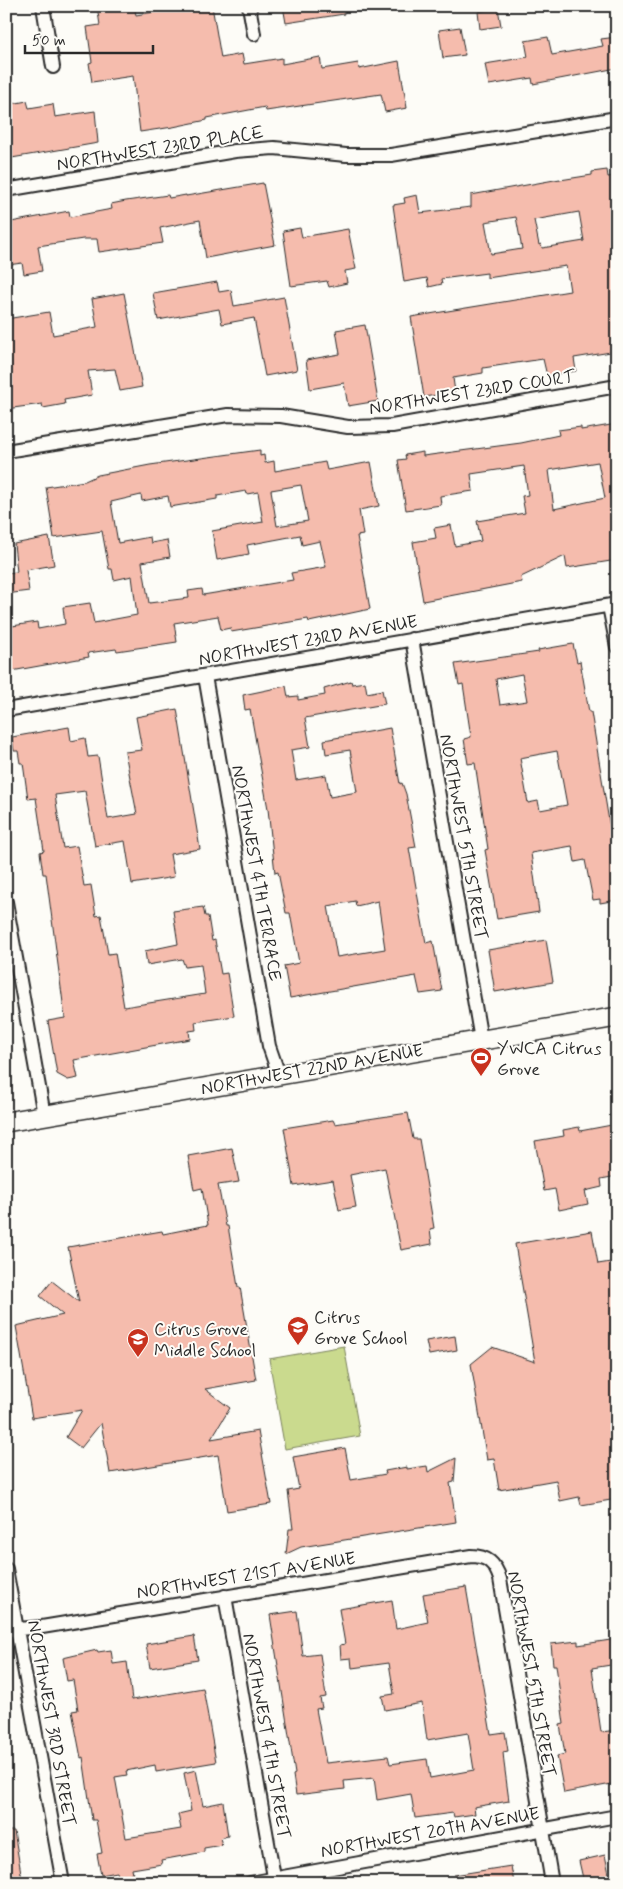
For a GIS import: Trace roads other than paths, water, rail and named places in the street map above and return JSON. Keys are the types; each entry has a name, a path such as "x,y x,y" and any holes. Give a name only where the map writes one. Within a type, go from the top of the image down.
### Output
{"main road":[{"name":"NORTHWEST 22ND AVENUE","path":"6,1122 617,1017"}],"street":[{"path":"42,6 53,67"},
{"path":"249,6 254,34"},
{"name":"NORTHWEST 23RD PLACE","path":"6,190 235,151 274,148 346,155 391,155 617,118"},
{"name":"NORTHWEST 23RD COURT","path":"6,451 228,415 281,416 348,427 392,426 617,386"},
{"path":"613,605 617,647"},
{"name":"NORTHWEST 23RD AVENUE","path":"6,710 613,605"},
{"name":"NORTHWEST 5TH STREET","path":"412,639 482,1040"},
{"name":"NORTHWEST 4TH TERRACE","path":"204,676 269,1046 279,1075"},
{"path":"6,902 44,1115"},
{"name":"NORTHWEST 21ST AVENUE","path":"12,1629 42,1627 470,1556 482,1556 490,1561"},
{"name":"NORTHWEST 5TH STREET","path":"490,1561 497,1568 500,1579 552,1883"},
{"name":"NORTHWEST 3RD STREET","path":"6,1569 12,1629 62,1883"},
{"name":"NORTHWEST 4TH STREET","path":"225,1596 275,1880"},
{"name":"NORTHWEST 20TH AVENUE","path":"250,1883 275,1880 617,1816"}],"place":[{"name":"YWCA Citrus Grove","path":"481,1077"},
{"name":"Citrus Grove School","path":"298,1346"},
{"name":"Citrus Grove Middle School","path":"138,1358"}]}
